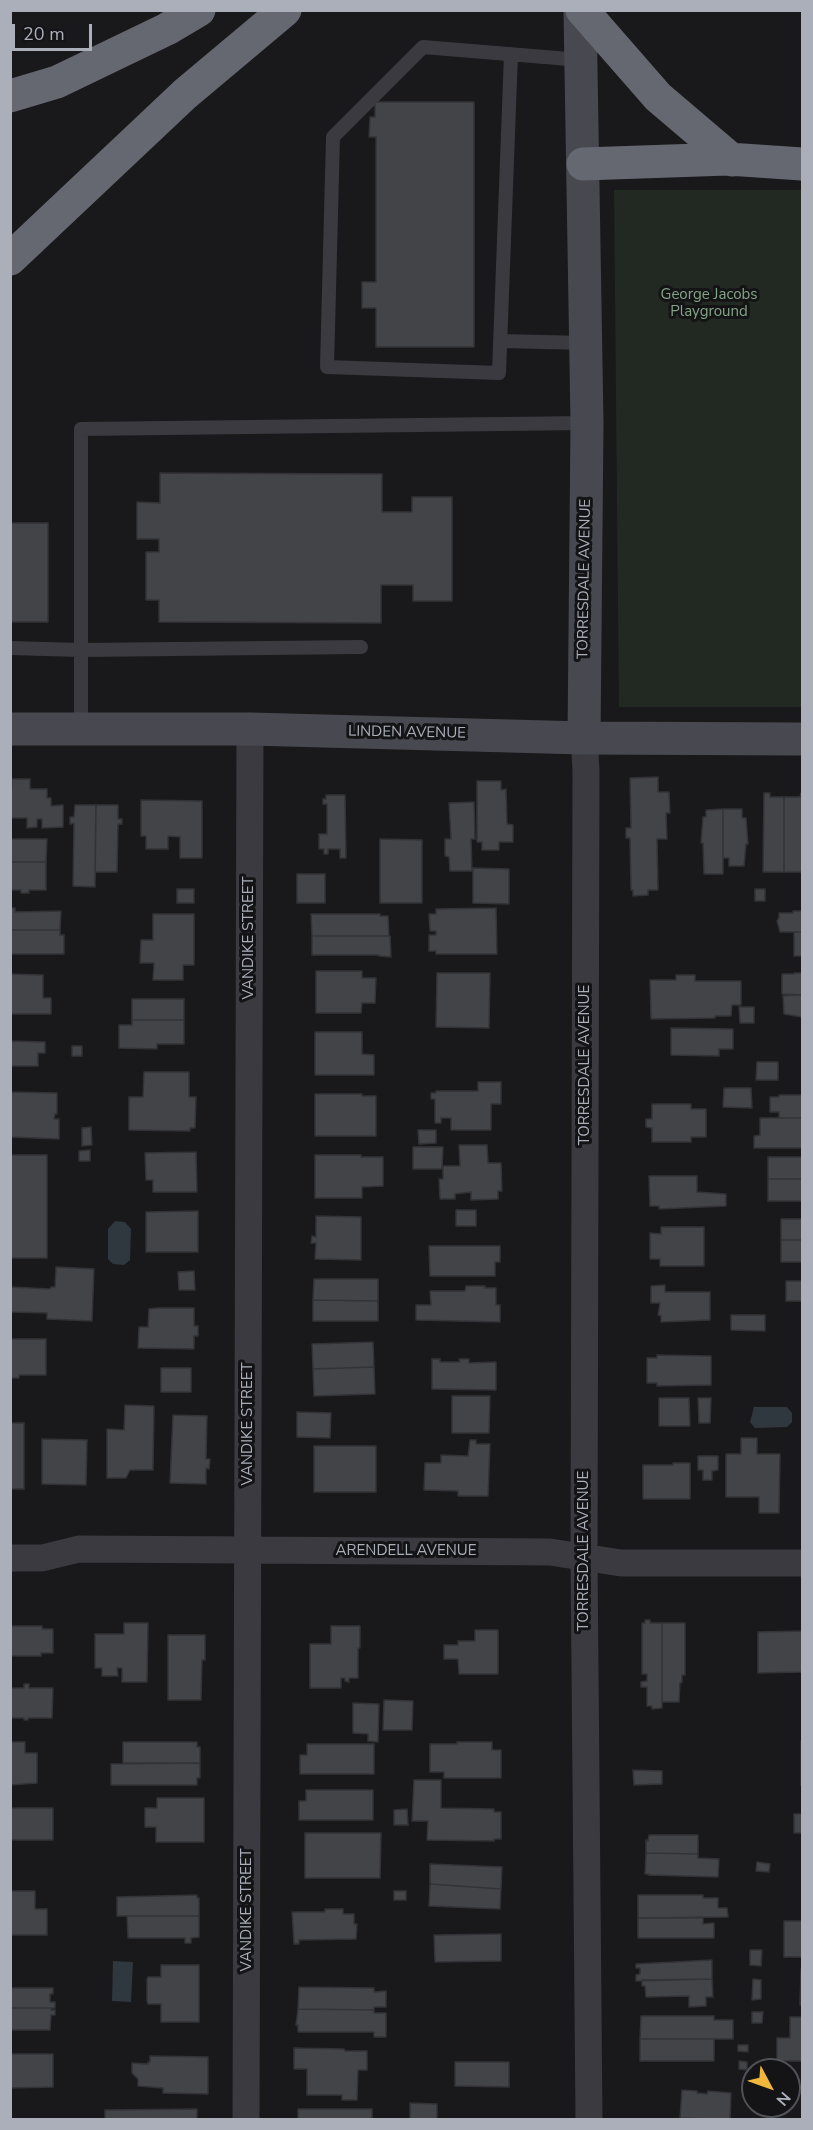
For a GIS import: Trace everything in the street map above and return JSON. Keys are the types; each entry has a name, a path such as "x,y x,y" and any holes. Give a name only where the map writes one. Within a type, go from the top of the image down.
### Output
{"highway":[{"path":"10,76 39,68 121,30 154,10"},
{"path":"10,96 57,82 167,29 199,10"},
{"path":"10,259 185,94 285,10"},
{"path":"581,10 658,97 732,159"},
{"path":"583,164 732,159 802,164"}],"street":[{"name":"TORRESDALE AVENUE","path":"581,10 587,423 584,738 586,782 584,1557 589,2120"},
{"name":"LINDEN AVENUE","path":"10,729 250,729 584,738 802,739"},
{"name":"VANDIKE STREET","path":"246,2120 250,729"},
{"name":"ARENDELL AVENUE","path":"10,1558 42,1558 79,1549 248,1550 550,1552 621,1563 802,1563"}],"lane":[{"path":"511,54 499,373 327,367 333,137 423,47 511,54 581,60"},
{"path":"500,340 586,343"},
{"path":"81,729 81,429 587,423"},
{"path":"10,648 81,650 361,647"}],"green space":[{"name":"George Jacobs Playground","path":"614,190 802,190 802,707 619,707"}],"shaded area":[{"path":"115,1221 125,1222 131,1229 130,1260 124,1265 113,1264 108,1259 108,1229"},
{"path":"754,1407 787,1407 792,1413 792,1422 787,1427 755,1428 750,1422"},
{"path":"113,1961 133,1962 131,2002 112,2001"}],"building":[{"path":"375,102 474,102 474,347 376,347 376,308 362,308 362,282 376,282 376,137 369,137 370,117 375,117"},
{"path":"160,473 382,474 382,512 412,512 412,497 452,497 452,601 413,601 413,585 381,585 381,623 159,622 159,600 146,600 146,552 159,552 159,539 137,539 137,502 160,503"},
{"path":"10,523 48,523 48,622 10,622"},
{"path":"658,777 658,792 669,792 670,813 666,813 667,839 657,839 658,890 648,890 648,895 633,896 630,838 626,838 626,828 631,828 630,778"},
{"path":"12,779 30,779 30,789 47,789 47,798 51,798 51,806 63,805 63,827 42,828 42,819 37,819 37,827 27,828 27,818 10,818"},
{"path":"477,781 501,781 501,790 506,789 507,824 513,825 513,842 499,842 499,850 482,850 482,842 477,842"},
{"path":"764,793 770,793 770,797 784,797 784,872 763,872"},
{"path":"801,793 802,872 784,872 784,797 800,797"},
{"path":"326,795 345,795 346,858 340,858 340,849 328,849 328,854 324,854 324,849 319,849 319,834 327,834 327,804 323,804"},
{"path":"141,800 202,801 202,858 180,858 180,837 168,836 168,849 146,849 146,836 141,836"},
{"path":"474,802 475,839 471,839 472,871 450,871 449,857 445,856 445,839 451,839 449,803"},
{"path":"75,805 96,805 95,887 73,886 74,823 70,824 70,817 74,817"},
{"path":"96,805 118,805 118,819 122,819 122,824 118,824 117,872 95,872"},
{"path":"723,809 723,874 704,874 703,843 701,843 703,817 706,817 706,810"},
{"path":"723,809 742,809 742,818 746,818 748,844 746,844 744,866 729,866 729,858 723,858"},
{"path":"10,839 47,839 46,862 10,862"},
{"path":"380,839 422,840 422,903 380,903"},
{"path":"10,862 46,862 46,890 29,890 29,893 21,893 21,890 10,890"},
{"path":"473,868 509,869 509,904 473,903"},
{"path":"297,874 325,874 325,903 297,903"},
{"path":"177,889 194,889 194,903 177,903"},
{"path":"755,889 765,889 765,901 755,901"},
{"path":"10,908 15,908 15,912 61,911 60,930 10,930"},
{"path":"496,908 497,954 436,954 436,951 429,951 429,935 436,935 436,931 430,931 429,914 436,914 436,909"},
{"path":"793,911 802,911 802,932 780,932 777,921 779,913 793,913"},
{"path":"153,914 194,914 194,965 183,965 183,980 153,980 154,963 140,963 141,940 153,940"},
{"path":"311,914 388,916 389,936 312,936"},
{"path":"10,930 60,930 60,935 64,935 64,954 10,954"},
{"path":"794,932 802,932 802,956 794,956"},
{"path":"312,936 390,936 391,957 312,955"},
{"path":"316,971 362,971 362,978 376,978 375,1003 362,1003 361,1013 316,1013"},
{"path":"437,973 490,973 489,1028 436,1027"},
{"path":"802,973 802,995 782,994 782,974"},
{"path":"10,974 43,975 43,998 51,998 51,1014 10,1014"},
{"path":"676,975 695,975 695,981 741,981 741,1005 732,1005 731,1016 651,1019 650,980 676,980"},
{"path":"802,995 802,1017 784,1014 783,996"},
{"path":"132,999 184,999 184,1020 132,1020"},
{"path":"739,1007 754,1007 754,1023 740,1023"},
{"path":"132,1020 184,1020 184,1044 157,1044 157,1049 119,1048 119,1025 132,1025"},
{"path":"671,1028 733,1029 733,1049 719,1049 719,1056 671,1055"},
{"path":"315,1032 362,1032 362,1054 374,1055 374,1075 315,1075"},
{"path":"10,1041 45,1042 45,1053 38,1053 38,1066 10,1066"},
{"path":"72,1046 82,1046 82,1056 72,1056"},
{"path":"757,1062 778,1062 778,1080 756,1080"},
{"path":"144,1072 189,1072 189,1097 196,1097 195,1128 190,1128 190,1131 129,1130 129,1097 143,1097"},
{"path":"478,1082 501,1082 501,1104 491,1104 491,1130 451,1130 451,1118 441,1118 441,1123 435,1123 435,1099 431,1099 431,1093 478,1091"},
{"path":"724,1088 751,1088 752,1108 723,1107"},
{"path":"10,1092 57,1093 57,1114 54,1119 59,1119 59,1139 10,1137"},
{"path":"315,1094 376,1096 376,1136 315,1136"},
{"path":"779,1095 802,1095 802,1118 779,1118 779,1112 770,1112 770,1097 779,1097"},
{"path":"652,1104 691,1104 691,1109 706,1109 706,1137 691,1137 691,1142 652,1142 652,1128 646,1127 646,1119 652,1119"},
{"path":"760,1118 802,1118 802,1148 754,1148 754,1136 760,1135"},
{"path":"91,1127 92,1145 82,1146 82,1128"},
{"path":"418,1130 436,1130 436,1143 419,1144"},
{"path":"459,1145 487,1145 488,1163 501,1163 502,1191 498,1191 498,1199 471,1200 471,1192 455,1194 455,1199 440,1199 439,1179 443,1179 443,1166 460,1166"},
{"path":"413,1147 443,1147 442,1169 413,1169"},
{"path":"90,1150 90,1161 79,1161 79,1151"},
{"path":"196,1152 197,1192 153,1192 153,1180 146,1180 145,1153"},
{"path":"10,1155 47,1155 47,1258 10,1258"},
{"path":"315,1155 383,1157 383,1186 362,1187 362,1198 315,1198"},
{"path":"768,1157 802,1157 802,1179 768,1179"},
{"path":"649,1176 697,1176 697,1192 726,1194 726,1206 659,1209 659,1206 650,1206"},
{"path":"768,1179 802,1179 802,1201 768,1201"},
{"path":"456,1210 476,1210 476,1226 456,1226"},
{"path":"198,1211 198,1252 146,1252 146,1212"},
{"path":"316,1216 361,1217 361,1260 315,1259 316,1243 311,1243 312,1236 316,1237"},
{"path":"781,1219 802,1219 802,1240 781,1240"},
{"path":"661,1227 704,1227 704,1266 660,1266 660,1259 650,1259 650,1233 661,1234"},
{"path":"781,1240 802,1240 802,1262 781,1262"},
{"path":"429,1246 500,1246 500,1262 495,1262 495,1276 430,1276"},
{"path":"56,1267 94,1269 92,1321 47,1319 47,1313 10,1312 10,1287 50,1289 55,1287"},
{"path":"194,1271 195,1290 179,1290 178,1272"},
{"path":"314,1279 378,1279 378,1301 313,1300"},
{"path":"786,1281 802,1281 802,1301 786,1301"},
{"path":"665,1285 665,1292 710,1292 710,1320 661,1322 661,1316 658,1315 660,1303 651,1303 651,1286"},
{"path":"466,1286 496,1288 496,1305 500,1305 500,1322 416,1320 416,1305 431,1305 430,1291 465,1291"},
{"path":"313,1300 378,1301 378,1321 313,1321"},
{"path":"194,1308 194,1326 198,1326 198,1336 194,1336 194,1349 138,1348 139,1327 148,1327 149,1309"},
{"path":"731,1315 765,1315 765,1331 731,1330"},
{"path":"10,1339 46,1339 46,1375 19,1375 19,1378 10,1378"},
{"path":"373,1342 374,1367 313,1369 312,1344"},
{"path":"657,1355 711,1356 711,1385 657,1386 657,1383 647,1383 647,1358 657,1358"},
{"path":"432,1359 440,1359 440,1362 460,1362 459,1359 469,1359 469,1363 496,1362 496,1390 432,1389"},
{"path":"374,1367 375,1394 314,1396 313,1369"},
{"path":"161,1368 191,1368 191,1392 161,1392"},
{"path":"452,1396 490,1396 489,1433 452,1433"},
{"path":"659,1398 689,1398 690,1426 659,1426"},
{"path":"698,1398 711,1398 710,1423 699,1423"},
{"path":"125,1405 154,1406 153,1470 130,1470 126,1478 107,1478 107,1429 124,1430"},
{"path":"297,1412 331,1413 330,1438 297,1437"},
{"path":"173,1415 207,1416 206,1459 210,1459 209,1469 206,1468 206,1484 170,1483"},
{"path":"10,1423 24,1423 24,1489 10,1489"},
{"path":"741,1438 757,1438 757,1454 780,1454 779,1513 759,1513 759,1497 726,1497 726,1454 741,1454"},
{"path":"42,1439 87,1440 86,1485 42,1484"},
{"path":"470,1440 476,1440 476,1444 490,1444 488,1496 458,1496 458,1491 424,1490 425,1463 441,1463 441,1455 468,1456"},
{"path":"314,1446 376,1446 376,1492 314,1492"},
{"path":"698,1456 718,1456 718,1470 712,1471 712,1480 703,1480 703,1470 698,1470"},
{"path":"673,1463 690,1463 690,1499 643,1499 643,1465 673,1465"},
{"path":"645,1620 650,1620 650,1623 662,1623 662,1708 652,1709 652,1706 647,1706 647,1687 641,1687 641,1682 647,1681 647,1674 642,1674 642,1623 645,1623"},
{"path":"124,1623 148,1623 147,1682 122,1682 122,1668 117,1668 118,1676 102,1676 102,1668 95,1668 95,1634 124,1634"},
{"path":"662,1623 685,1623 685,1675 682,1675 680,1683 679,1702 662,1702"},
{"path":"10,1626 42,1626 42,1629 53,1629 53,1653 41,1653 41,1656 10,1656"},
{"path":"331,1626 360,1626 358,1678 349,1678 349,1682 341,1678 341,1688 310,1688 310,1644 331,1644"},
{"path":"475,1630 498,1630 498,1674 459,1674 458,1659 444,1659 444,1645 458,1645 458,1641 475,1641"},
{"path":"802,1631 802,1672 758,1673 758,1632"},
{"path":"168,1635 205,1635 201,1700 168,1700"},
{"path":"24,1684 29,1684 29,1688 53,1688 52,1718 24,1720 24,1718 10,1718 10,1688 24,1688"},
{"path":"384,1700 413,1701 412,1730 383,1730"},
{"path":"353,1703 379,1704 378,1742 368,1741 368,1734 353,1733"},
{"path":"802,1741 802,1785 801,1785"},
{"path":"10,1742 25,1742 25,1753 37,1753 37,1783 10,1785"},
{"path":"123,1742 197,1742 197,1747 200,1747 200,1763 123,1763"},
{"path":"457,1742 492,1742 492,1750 501,1750 501,1778 444,1778 444,1772 430,1772 430,1744 457,1744"},
{"path":"307,1744 374,1744 374,1774 300,1774 300,1755 307,1755"},
{"path":"200,1763 200,1778 197,1778 197,1785 111,1785 111,1764"},
{"path":"633,1770 662,1771 662,1784 634,1785"},
{"path":"414,1780 441,1780 441,1808 494,1809 494,1812 501,1812 501,1839 494,1839 494,1841 427,1840 428,1821 412,1821"},
{"path":"306,1790 373,1790 373,1820 299,1820 299,1801 306,1801"},
{"path":"157,1798 204,1798 204,1842 156,1842 156,1827 145,1827 145,1808 157,1808"},
{"path":"10,1808 53,1808 53,1840 10,1840"},
{"path":"407,1809 408,1825 394,1825 394,1810"},
{"path":"794,1814 802,1814 802,1833 794,1833"},
{"path":"305,1833 381,1833 380,1878 305,1878"},
{"path":"649,1835 698,1835 698,1854 646,1853 646,1840 648,1841"},
{"path":"646,1853 698,1854 698,1858 719,1859 718,1877 645,1874"},
{"path":"757,1862 770,1864 769,1872 756,1871"},
{"path":"430,1864 502,1867 501,1889 430,1884"},
{"path":"430,1884 501,1889 500,1909 429,1906"},
{"path":"10,1891 35,1891 35,1909 47,1909 47,1935 10,1935"},
{"path":"394,1891 406,1891 406,1900 394,1900"},
{"path":"197,1895 199,1916 117,1916 117,1897"},
{"path":"638,1895 703,1895 703,1898 718,1898 718,1908 727,1908 728,1917 638,1918"},
{"path":"325,1909 343,1909 343,1914 354,1914 354,1924 357,1924 356,1939 299,1940 299,1944 294,1944 292,1912 325,1912"},
{"path":"127,1916 199,1916 199,1937 191,1938 191,1943 185,1943 185,1938 128,1938"},
{"path":"638,1918 703,1918 703,1924 714,1923 714,1938 638,1938"},
{"path":"784,1921 802,1921 802,1957 784,1957"},
{"path":"501,1934 501,1961 435,1962 434,1935"},
{"path":"750,1950 762,1950 761,1966 750,1965"},
{"path":"712,1960 712,1979 636,1981 640,1968 636,1968 636,1964"},
{"path":"161,1965 199,1965 199,2022 161,2022 161,2004 148,2004 147,1979 148,1977 161,1977"},
{"path":"801,1969 802,2005 800,2005"},
{"path":"712,1979 713,1997 706,1997 706,2006 689,2007 689,1996 646,1997 645,1986 642,1986 642,1980"},
{"path":"753,1979 761,1980 761,1999 752,2000"},
{"path":"299,1987 374,1988 374,1992 386,1991 386,2007 374,2007 374,2010 298,2009"},
{"path":"10,1988 53,1988 50,2002 55,2002 55,2008 10,2008"},
{"path":"10,2008 51,2008 55,2010 55,2015 51,2015 50,2030 10,2030"},
{"path":"298,2009 374,2010 374,2013 386,2013 386,2037 374,2037 374,2032 298,2032 298,2025 296,2025"},
{"path":"752,2012 763,2012 762,2023 752,2023"},
{"path":"641,2016 714,2016 714,2020 733,2020 733,2039 640,2039"},
{"path":"790,2017 802,2017 802,2061 801,2058 777,2058 777,2038 790,2038"},
{"path":"640,2039 714,2039 714,2061 640,2061"},
{"path":"738,2045 748,2045 748,2052 738,2051"},
{"path":"294,2048 367,2051 367,2070 358,2070 357,2100 342,2100 342,2095 307,2095 307,2069 294,2069"},
{"path":"10,2054 53,2054 53,2087 10,2088"},
{"path":"150,2056 208,2057 208,2094 163,2093 163,2088 138,2086 138,2079 132,2073 132,2063 148,2064"},
{"path":"455,2062 509,2062 509,2087 455,2086"},
{"path":"682,2090 707,2094 708,2091 731,2093 730,2120 680,2118"},
{"path":"410,2103 437,2104 437,2120 410,2120"},
{"path":"197,2109 197,2120 105,2120 105,2110"},
{"path":"298,2109 372,2109 372,2120 298,2120"}]}
